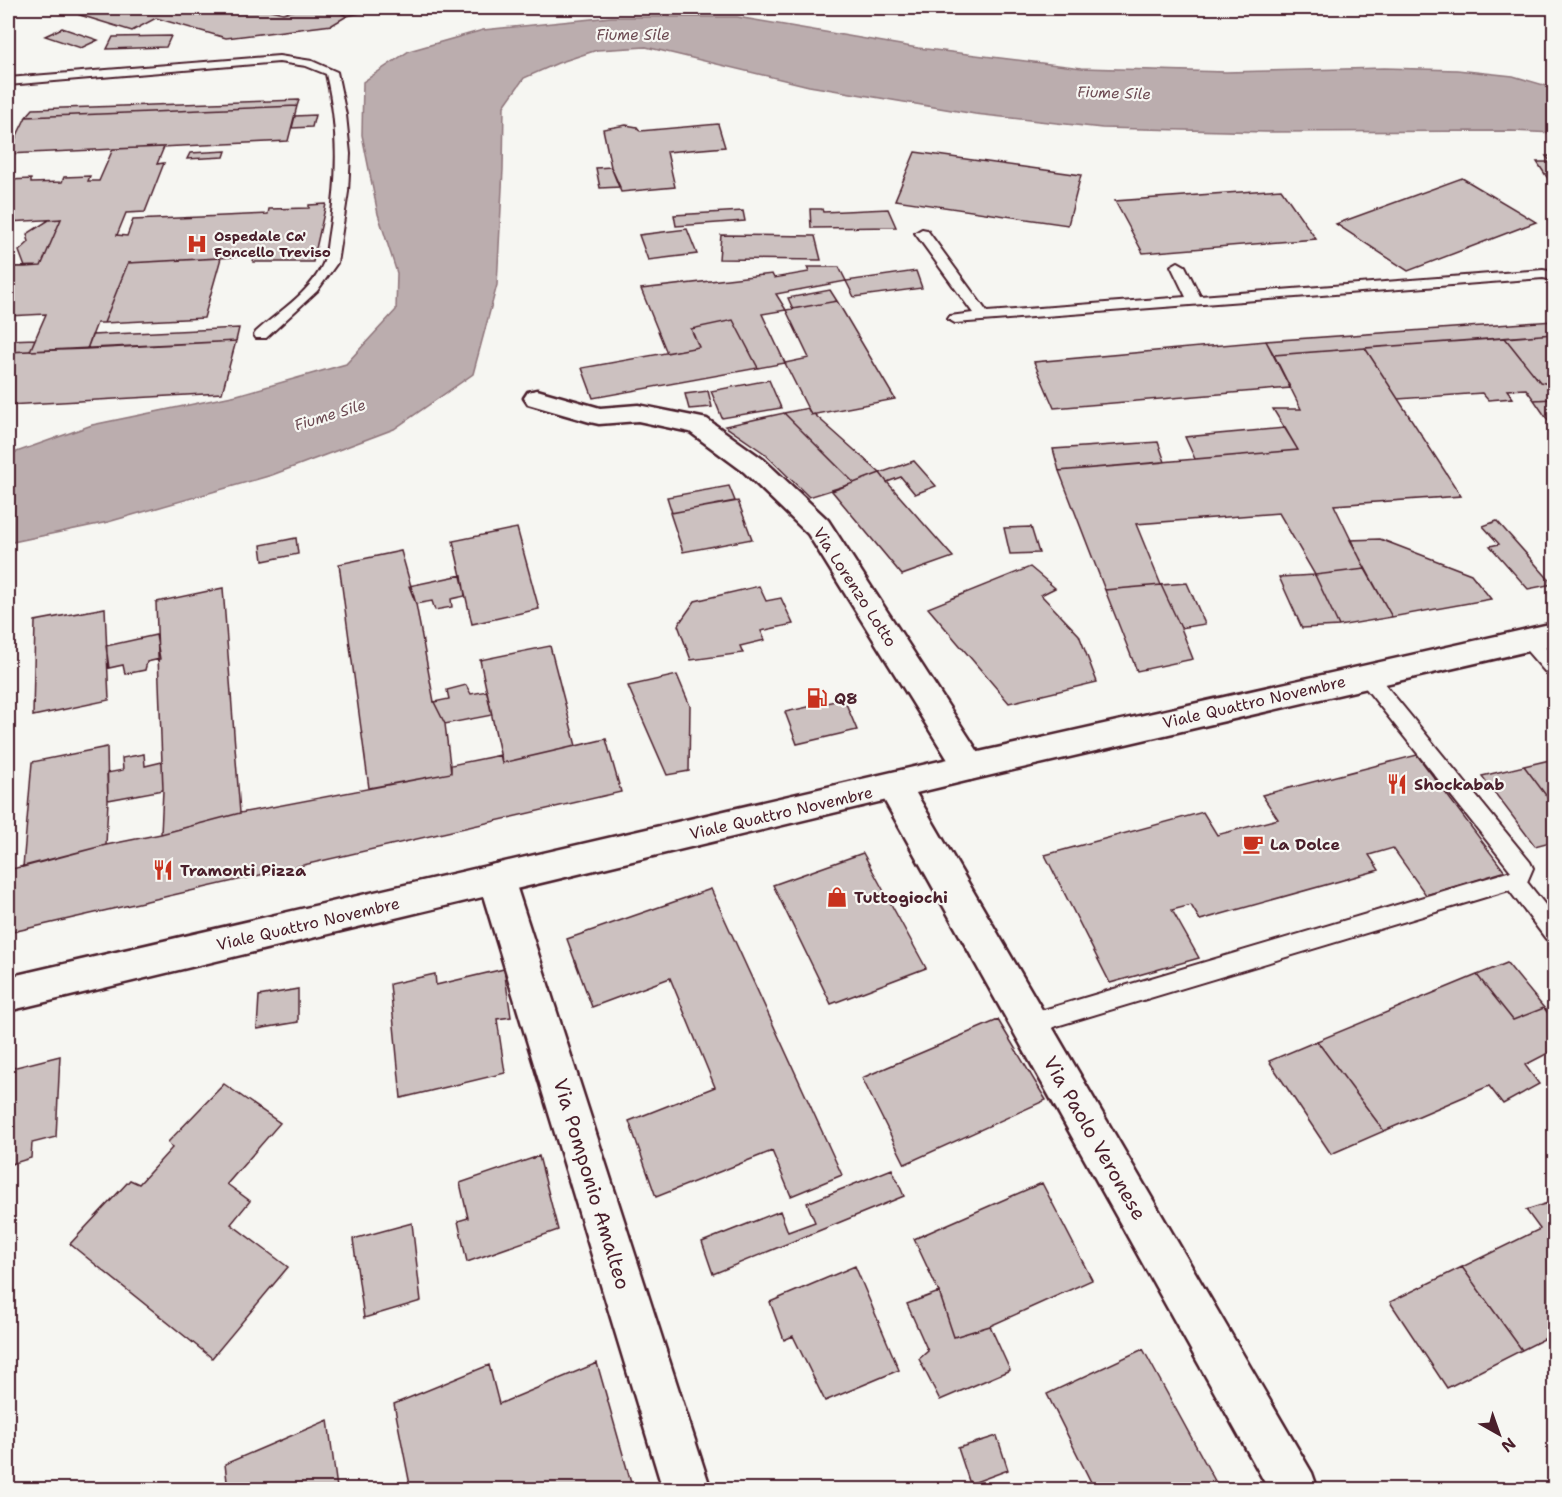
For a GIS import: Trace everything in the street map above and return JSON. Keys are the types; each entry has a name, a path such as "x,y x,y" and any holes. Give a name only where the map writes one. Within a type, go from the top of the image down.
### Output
{"street":[{"name":"Via Lorenzo Lotto","path":"537,398 599,416 638,413 698,425 754,466 818,527 970,767"},
{"name":"Viale Quattro Novembre","path":"8,994 970,767 1541,637"},
{"name":"Via Paolo Veronese","path":"894,786 1295,1490"},
{"name":"Via Pomponio Amalteo","path":"496,879 687,1490"}],"lane":[{"path":"8,81 279,59 308,63 331,72 344,128 344,161 341,198 329,268 320,280 261,335"},
{"path":"922,233 982,316"},
{"path":"1178,266 1195,301"},
{"path":"955,319 1544,274 1554,276"},
{"path":"1541,637 1554,669"},
{"path":"1030,1024 1519,878 1523,868 1367,676"},
{"path":"1514,881 1554,933"}],"water":[{"name":"Fiume Sile","path":"611,17 737,17 918,48 1082,68 1226,72 1384,68 1457,70 1513,76 1554,88 1554,133 1511,131 1266,132 1102,128 975,114 809,86 646,47 597,50 558,63 524,78 504,106 497,285 473,374 394,429 272,475 108,522 8,543 8,455 92,425 237,395 346,364 396,310 397,273 378,214 362,135 363,82 409,51 483,30"}],"building":[{"path":"95,8 183,8 191,10 195,8 263,8 283,13 305,8 329,8 347,16 332,25 226,38 156,18 132,31 80,15"},
{"path":"329,8 376,8 347,16"},
{"path":"62,28 98,40 81,48 45,36"},
{"path":"171,36 166,47 107,49 113,37"},
{"path":"299,100 297,106 26,117 33,109"},
{"path":"297,106 288,141 8,154 26,117"},
{"path":"315,115 312,127 292,128 295,116"},
{"path":"718,124 725,147 667,152 675,187 621,192 611,167 603,129 626,125 637,127 640,131"},
{"path":"164,147 157,164 164,163 145,212 126,213 117,235 127,236 133,220 268,214 269,209 309,208 309,205 326,204 313,262 253,262 254,256 128,263 104,323 97,323 87,349 30,351 46,314 8,316 8,267 41,266 61,219 8,222 8,180 31,179 31,183 62,182 64,177 90,176 88,181 99,181 113,149"},
{"path":"226,151 224,157 187,159 190,153"},
{"path":"915,152 1081,175 1068,225 895,200"},
{"path":"1546,156 1554,156 1554,188 1537,162 1551,162"},
{"path":"611,167 620,187 600,188 596,168"},
{"path":"1462,178 1536,222 1408,271 1336,224"},
{"path":"1281,189 1316,239 1143,253 1115,201"},
{"path":"810,209 822,209 823,212 888,209 896,227 811,228"},
{"path":"743,211 745,221 676,226 674,215"},
{"path":"61,219 41,266 25,267 19,251 29,242 27,234 49,220"},
{"path":"687,229 697,254 648,260 639,235"},
{"path":"721,235 815,236 821,260 719,259"},
{"path":"221,258 204,318 104,323 128,263"},
{"path":"807,267 839,267 846,281 776,294 786,310 762,314 785,363 758,368 733,320 691,329 699,347 667,353 641,289 772,274 774,278 809,272"},
{"path":"916,271 922,288 854,297 846,281"},
{"path":"830,290 837,301 793,309 788,298"},
{"path":"837,301 895,399 811,415 785,363 809,358 786,310"},
{"path":"733,320 758,368 593,398 582,368 699,347 691,329"},
{"path":"1554,321 1554,334 1274,355 1266,341"},
{"path":"239,328 236,341 87,349 92,335"},
{"path":"1554,334 1554,385 1540,382 1505,338"},
{"path":"1505,338 1540,382 1554,385 1554,399 1534,400 1526,389 1507,390 1513,398 1488,400 1482,393 1398,399 1365,348"},
{"path":"35,339 30,351 8,352 8,340"},
{"path":"236,341 222,393 8,405 8,352"},
{"path":"1266,341 1290,388 1054,408 1034,362"},
{"path":"1365,348 1461,496 1334,505 1365,569 1315,575 1279,513 1136,524 1161,585 1105,590 1059,471 1298,450 1273,409 1301,409 1274,355"},
{"path":"769,380 781,408 722,418 711,391"},
{"path":"708,391 712,407 689,409 685,394"},
{"path":"1554,399 1554,429 1534,400"},
{"path":"808,408 811,415 814,414 880,473 854,483 784,413"},
{"path":"784,413 854,483 809,497 764,453 725,426"},
{"path":"1285,428 1298,450 1195,459 1185,437"},
{"path":"1158,442 1165,462 1059,471 1053,449"},
{"path":"914,461 936,486 915,494 901,477 887,482 880,473"},
{"path":"880,473 953,557 902,575 832,491"},
{"path":"729,486 735,501 672,513 667,497"},
{"path":"738,501 752,539 683,552 670,513"},
{"path":"1497,521 1553,584 1528,589 1490,546 1499,544 1483,526"},
{"path":"1031,527 1039,553 1010,554 1004,528"},
{"path":"517,528 539,609 472,624 453,541"},
{"path":"296,538 298,554 263,561 261,545"},
{"path":"1380,539 1471,574 1491,599 1392,617 1350,540"},
{"path":"401,551 416,604 434,702 445,724 451,773 369,788 339,564"},
{"path":"1030,567 1055,588 1041,595 1079,635 1097,682 1009,703 928,608"},
{"path":"1365,569 1392,617 1339,626 1315,575"},
{"path":"462,575 465,596 451,599 452,607 435,610 432,601 416,604 409,586"},
{"path":"1315,575 1339,626 1302,628 1279,577"},
{"path":"1187,583 1205,624 1181,628 1161,585"},
{"path":"1161,585 1193,659 1137,671 1105,590"},
{"path":"759,586 766,601 781,598 793,624 761,631 765,640 740,646 743,653 691,660 678,625 695,601"},
{"path":"223,588 240,813 161,834 163,790 156,602"},
{"path":"105,608 109,700 33,716 35,621"},
{"path":"156,635 160,659 147,662 145,670 125,674 123,665 109,668 106,646"},
{"path":"550,646 576,746 502,763 480,660"},
{"path":"677,675 690,706 689,771 667,775 628,686"},
{"path":"466,685 471,694 487,691 492,715 445,724 434,702 449,699 447,690"},
{"path":"844,699 857,730 797,744 785,712"},
{"path":"606,739 621,792 8,933 8,870 240,813 451,773 451,765 501,755 502,763"},
{"path":"107,747 106,845 23,867 32,762"},
{"path":"144,754 145,766 162,762 163,790 108,800 107,773 123,770 122,758"},
{"path":"1417,755 1505,872 1426,895 1393,848 1369,855 1379,870 1200,920 1191,905 1172,910 1199,958 1110,983 1045,855 1203,812 1217,835 1278,819 1262,795"},
{"path":"1554,759 1554,806 1524,766"},
{"path":"1524,766 1554,806 1554,841 1535,846 1482,776"},
{"path":"863,853 926,968 831,1004 773,885"},
{"path":"711,889 842,1175 791,1196 772,1151 656,1197 629,1121 715,1087 670,978 592,1007 567,939"},
{"path":"1507,963 1544,1008 1513,1020 1477,975"},
{"path":"504,969 511,1017 497,1019 505,1073 401,1098 390,984 435,974 436,985"},
{"path":"1477,975 1513,1020 1544,1008 1554,1021 1554,1050 1525,1065 1539,1084 1503,1104 1489,1086 1384,1131 1317,1041"},
{"path":"298,989 298,1022 257,1029 259,996"},
{"path":"998,1020 1046,1100 905,1164 862,1078"},
{"path":"1317,1041 1384,1131 1331,1154 1269,1061"},
{"path":"60,1056 56,1137 32,1143 31,1158 8,1165 8,1069"},
{"path":"224,1084 280,1123 227,1184 250,1201 231,1224 288,1267 212,1358 70,1244 130,1180 139,1184 172,1148 168,1142"},
{"path":"539,1156 558,1230 467,1262 458,1221 468,1218 460,1183"},
{"path":"892,1169 904,1196 713,1274 702,1242 780,1211 788,1232 815,1222 807,1203"},
{"path":"1042,1183 1092,1280 990,1326 954,1337 939,1292 914,1239"},
{"path":"1554,1201 1554,1334 1522,1350 1462,1267 1540,1229 1526,1210"},
{"path":"412,1223 421,1301 364,1318 353,1239"},
{"path":"855,1266 899,1370 825,1401 793,1336 784,1340 770,1302"},
{"path":"1462,1267 1522,1350 1447,1388 1390,1302"},
{"path":"939,1292 954,1337 990,1326 1010,1370 940,1400 919,1359 928,1351 907,1304"},
{"path":"1143,1349 1220,1490 1095,1490 1047,1394"},
{"path":"597,1363 633,1490 411,1490 394,1404 489,1365 499,1404"},
{"path":"328,1420 337,1488 228,1490 225,1464"},
{"path":"997,1436 1008,1470 970,1484 958,1448"}],"place":[{"name":"Ospedale Ca' Foncello Treviso","path":"197,244"},
{"name":"Q8","path":"817,698"},
{"name":"Shockabab","path":"1397,784"},
{"name":"La Dolce","path":"1253,844"},
{"name":"Tramonti Pizza","path":"163,870"},
{"name":"Tuttogiochi","path":"837,897"}]}
